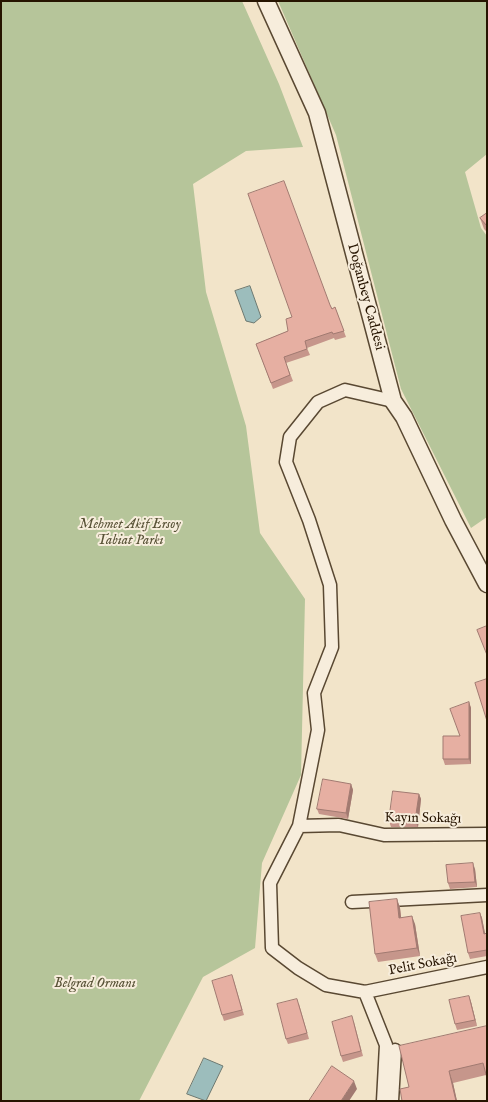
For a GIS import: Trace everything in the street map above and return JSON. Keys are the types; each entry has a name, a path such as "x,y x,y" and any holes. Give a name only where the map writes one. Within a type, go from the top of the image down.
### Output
{"street":[{"name":"Doğanbey Caddesi","path":"266,1 317,113 393,401 404,417 453,520 487,584"},
{"path":"393,401 345,390 318,402 290,438 286,462 309,520 330,585 332,647 314,693 318,730 299,826 270,883 272,948 298,968 326,985 364,992 386,1045 395,1051"},
{"name":"Kayın Sokağı","path":"299,826 339,825 384,835 487,834"},
{"path":"352,902 487,895"},
{"name":"Pelit Sokağı","path":"364,992 487,968"},
{"path":"383,1101 395,1051"},
{"path":"392,1101 395,1051"}],"green space":[{"name":"Mehmet Akif Ersoy Tabiat Parkı","path":"1,1 242,1 279,84 303,147 246,151 193,184 206,292 246,426 260,533 305,599 301,775 262,863 255,948 203,977 139,1101 1,1101"},
{"path":"278,1 487,1 487,154 465,172 481,228 487,236 487,517 471,528 401,389 336,135"}],"water":[{"path":"250,286 261,317 254,323 246,321 235,291"},
{"path":"204,1058 223,1066 206,1101 187,1094"}],"building":[{"path":"284,181 330,305 332,309 335,307 344,331 333,334 332,332 305,341 307,349 284,357 290,375 271,383 256,344 288,331 286,319 292,317 248,194"},
{"path":"487,213 487,226 480,218"},
{"path":"487,626 487,655 477,630"},
{"path":"487,679 487,721 475,683"},
{"path":"469,702 469,759 443,759 443,736 460,736 450,709"},
{"path":"323,779 351,784 346,813 317,809"},
{"path":"393,791 419,794 415,821 389,821"},
{"path":"473,863 475,882 448,883 446,865"},
{"path":"397,899 399,918 412,916 417,948 375,954 369,902"},
{"path":"480,913 484,934 487,933 487,950 468,953 461,916"},
{"path":"232,975 242,1010 222,1015 212,981"},
{"path":"469,996 475,1020 455,1024 449,1000"},
{"path":"297,999 307,1033 286,1039 277,1004"},
{"path":"352,1016 361,1051 341,1056 332,1022"},
{"path":"487,1026 487,1078 483,1063 449,1071 456,1101 402,1101 400,1089 409,1087 399,1046"},
{"path":"332,1066 354,1081 341,1101 309,1101"}],"park label":[{"name":"Belgrad Ormanı","path":"95,984"}]}
